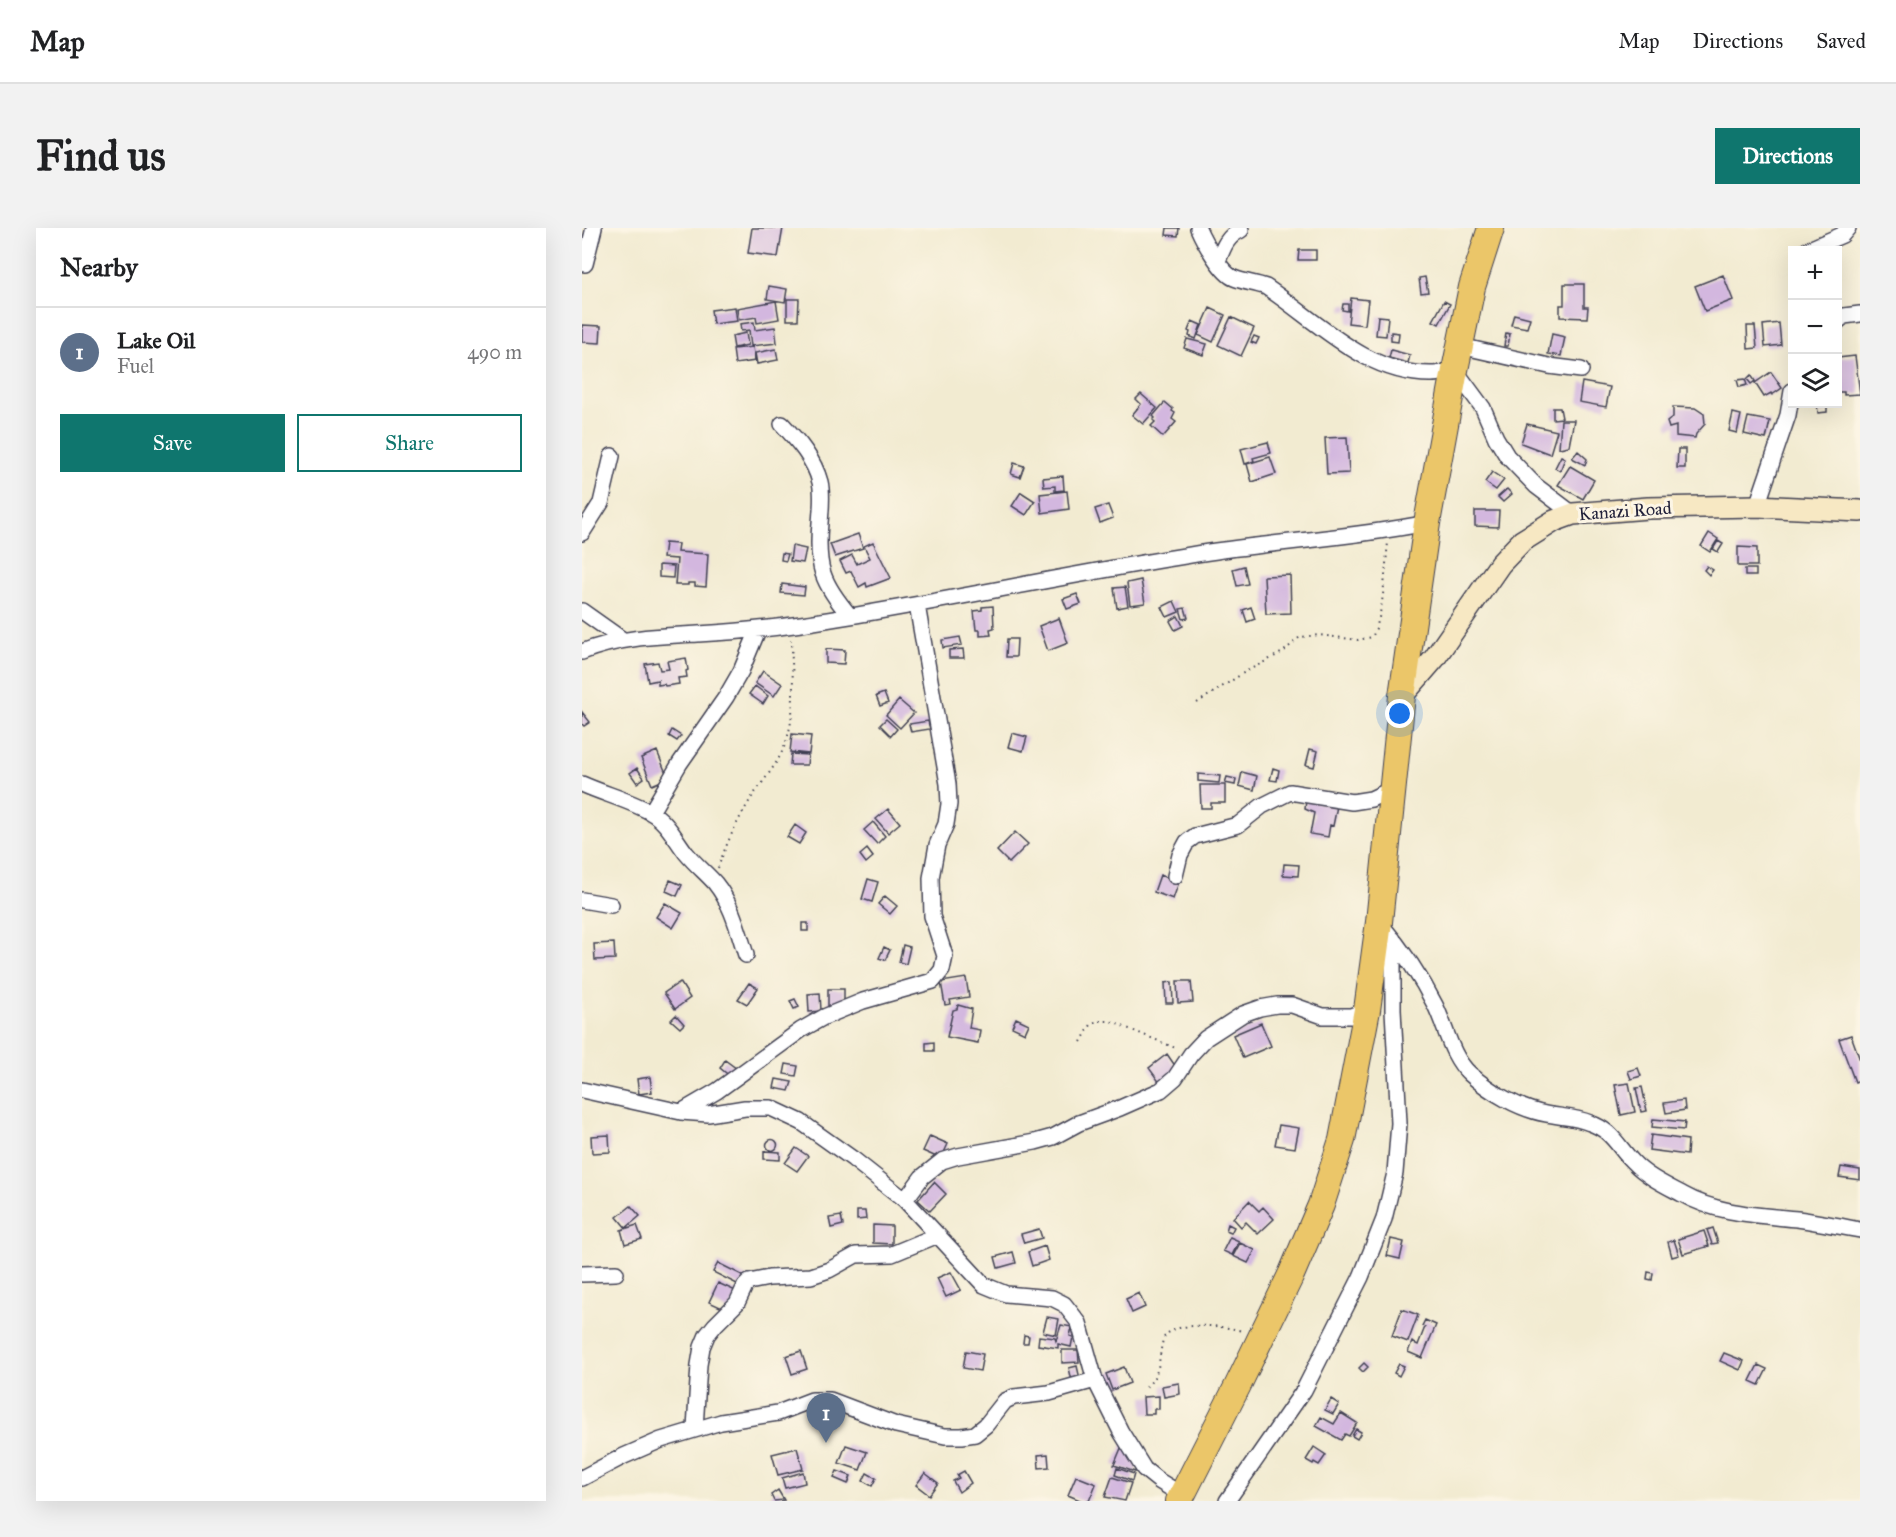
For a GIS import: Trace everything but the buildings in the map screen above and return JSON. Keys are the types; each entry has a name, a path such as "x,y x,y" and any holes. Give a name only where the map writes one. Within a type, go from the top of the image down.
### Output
{"highway":[{"path":"1180,1498 1260,1341 1321,1205 1342,1140 1367,1010 1386,931 1392,789 1402,696 1427,523 1472,287 1491,228"}],"main road":[{"name":"Kanazi Road","path":"1402,696 1434,659 1500,564 1522,541 1554,521 1573,514 1648,508 1757,506 1860,511"}],"street":[{"path":"585,264 594,228"},
{"path":"1198,228 1218,261 1233,278 1251,281 1266,287 1345,345 1395,369 1432,374 1457,358 1581,370"},
{"path":"1816,246 1842,235 1848,228"},
{"path":"1218,261 1225,243 1234,233 1241,230"},
{"path":"1842,318 1860,314"},
{"path":"1457,358 1496,438 1508,456 1536,486 1573,514"},
{"path":"1757,506 1789,408"},
{"path":"782,424 811,459 820,482 821,511 818,545 823,575 832,595 850,616"},
{"path":"582,533 601,503 612,456"},
{"path":"582,652 623,640 758,630 917,605 1217,551 1389,531 1427,523"},
{"path":"681,1112 717,1091 801,1030 824,1017 863,1001 933,981 942,970 945,956 932,916 931,878 937,845 946,824 949,804 948,784 917,605"},
{"path":"582,611 623,640"},
{"path":"651,812 680,763 726,697 741,671 758,630"},
{"path":"582,784 651,812 663,821 725,897 746,955"},
{"path":"1175,876 1180,855 1187,842 1195,836 1238,825 1276,797 1290,792 1352,802 1371,799 1392,789"},
{"path":"582,900 611,905"},
{"path":"1386,931 1423,981 1456,1055 1469,1073 1496,1092 1524,1108 1590,1123 1608,1131 1631,1161 1643,1171 1685,1196 1709,1206 1737,1213 1860,1230"},
{"path":"1227,1501 1304,1390 1361,1276 1384,1219 1395,1173 1399,1123 1386,931"},
{"path":"905,1200 922,1177 942,1161 1053,1137 1079,1123 1161,1090 1175,1078 1191,1054 1206,1038 1243,1014 1260,1008 1292,1005 1323,1016 1336,1017 1351,1016 1367,1010"},
{"path":"582,1090 681,1112 708,1114 745,1108 771,1108 801,1122 905,1200 964,1267 984,1285 1006,1294 1052,1298 1064,1304 1079,1323 1095,1380 1117,1425 1139,1462 1180,1498"},
{"path":"695,1428 702,1347 707,1335 737,1303 749,1282 755,1279 811,1276 829,1270 856,1255 892,1254 938,1235"},
{"path":"582,1274 616,1273"},
{"path":"582,1478 624,1456 695,1428 778,1413 819,1399 837,1402 896,1425 945,1436 962,1436 975,1434 986,1425 1005,1401 1014,1396 1049,1393 1095,1380"}],"path":[{"path":"1197,703 1245,672 1283,652 1300,637 1319,635 1358,640 1372,637 1380,613 1389,531"},
{"path":"714,883 721,859 735,828 786,743 792,708 791,625"},
{"path":"1081,1042 1092,1023 1110,1021 1191,1054"},
{"path":"1146,1387 1152,1382 1158,1369 1163,1338 1172,1331 1194,1326 1215,1325 1242,1331 1260,1341"}],"place":[{"name":"Lake Oil","path":"826,1443"}]}
